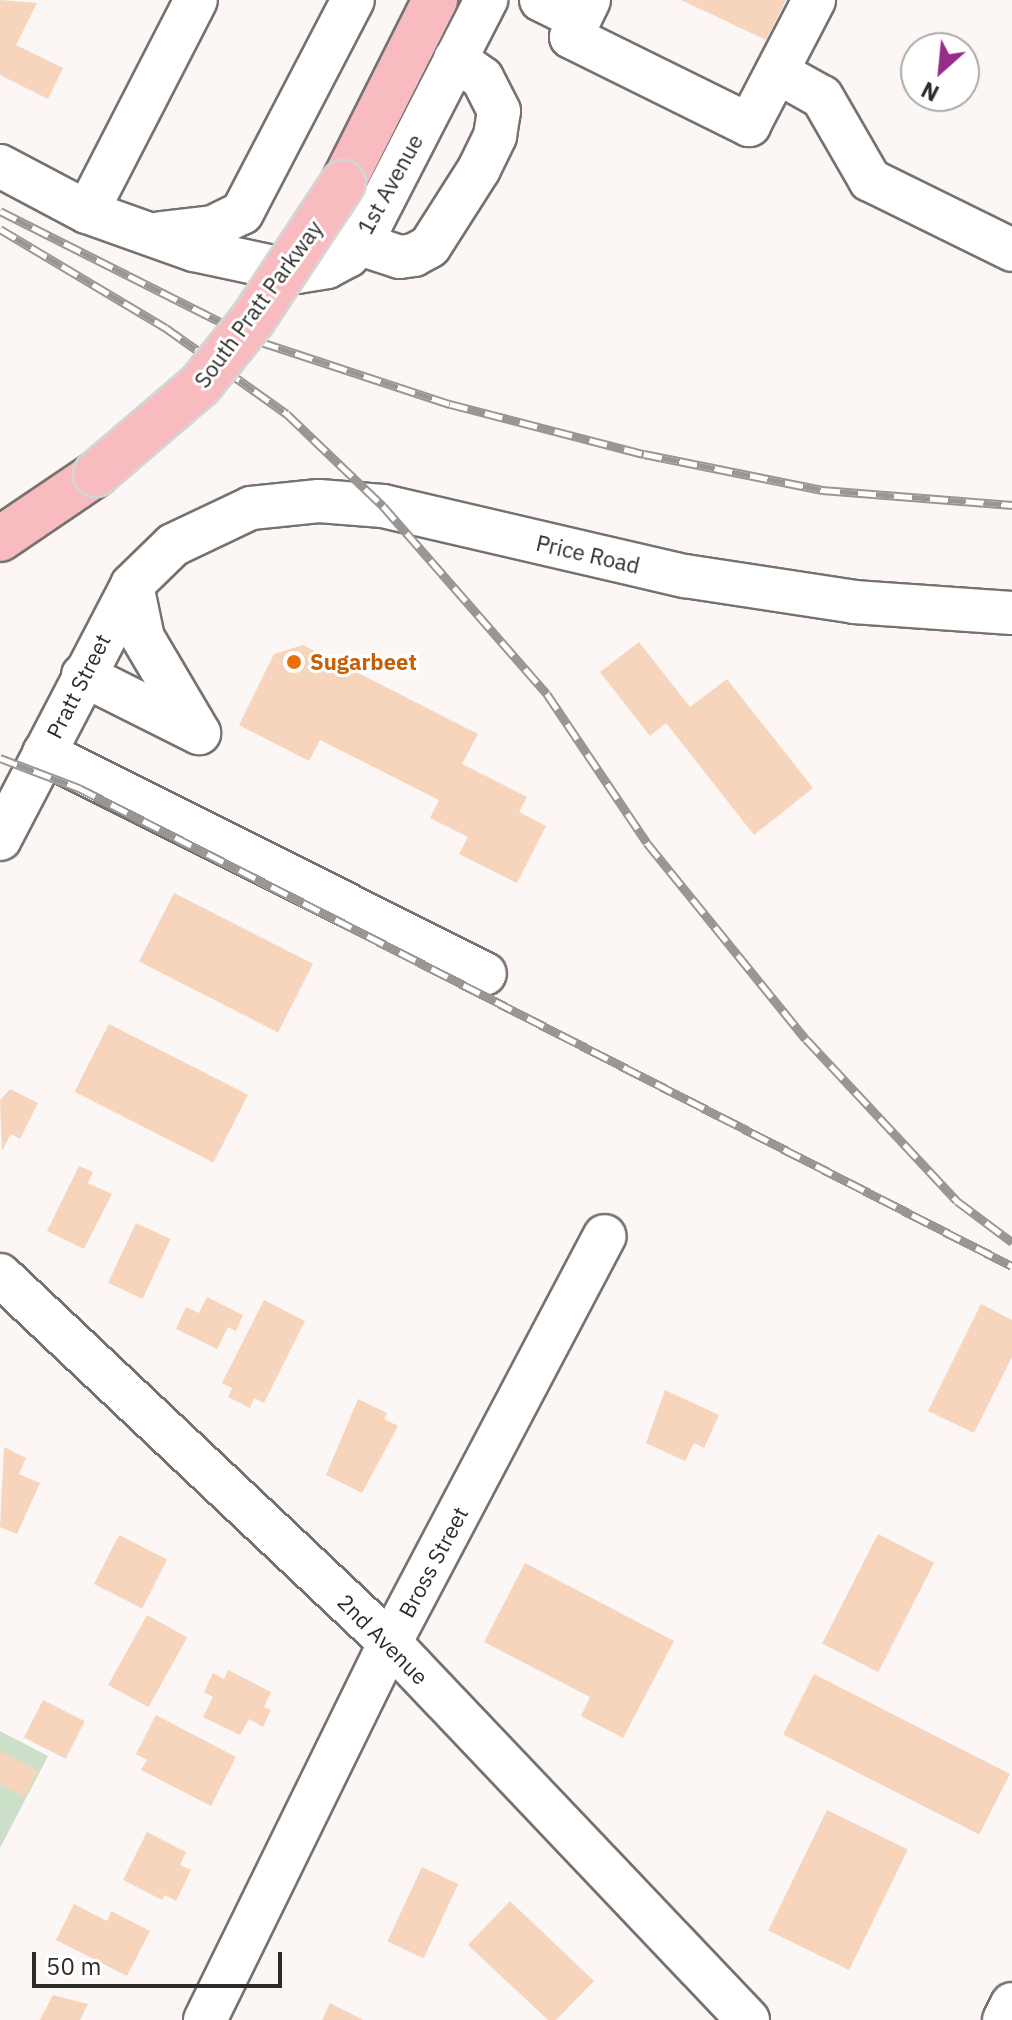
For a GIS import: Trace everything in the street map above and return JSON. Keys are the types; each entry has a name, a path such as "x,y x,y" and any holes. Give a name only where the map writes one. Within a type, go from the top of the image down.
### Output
{"main road":[{"name":"South Pratt Parkway","path":"0,539 96,474 200,385 253,319 343,183 435,0"}],"street":[{"path":"87,212 196,0"},
{"name":"1st Avenue","path":"136,232 213,227 242,213 353,0"},
{"name":"1st Avenue","path":"0,166 87,212 136,232 297,272 327,267 348,256 357,243 486,0"},
{"path":"541,0 585,10 571,37 749,125 814,0"},
{"path":"357,243 400,257 422,251 479,169 495,136 499,111 484,81 455,59"},
{"path":"777,72 822,97 870,180 1012,250"},
{"name":"Price Road","path":"173,545 251,508 319,501 383,506 685,576 854,602 1012,613"},
{"name":"Pratt Street","path":"0,839 132,585 173,545"},
{"path":"83,675 199,733 143,638 132,585"},
{"path":"44,753 485,974"},
{"name":"Bross Street","path":"205,2020 390,1643 605,1236"},
{"name":"2nd Avenue","path":"0,1275 390,1643 748,2020"},
{"path":"1004,2020 1012,2004"}],"green space":[{"path":"0,1731 48,1756 0,1848"}],"building":[{"path":"0,0 37,3 16,45 63,68 48,99 0,75"},
{"path":"681,0 786,0 766,40"},
{"path":"639,642 690,707 727,679 813,788 754,835 666,723 650,736 600,672"},
{"path":"303,645 478,734 462,764 527,797 519,812 546,826 517,883 459,854 468,837 430,818 439,800 320,740 309,761 239,725 274,654"},
{"path":"174,893 313,964 278,1032 139,962"},
{"path":"109,1024 248,1095 213,1163 74,1092"},
{"path":"10,1089 38,1103 20,1139 11,1134 2,1151 0,1100"},
{"path":"79,1166 93,1172 88,1183 112,1194 84,1249 47,1231"},
{"path":"136,1223 170,1239 143,1299 108,1283"},
{"path":"207,1297 243,1315 236,1331 228,1327 217,1349 176,1329 186,1307 199,1313"},
{"path":"264,1300 305,1321 264,1403 254,1398 250,1408 228,1397 232,1388 222,1383"},
{"path":"981,1304 1012,1320 1012,1357 974,1433 928,1411"},
{"path":"665,1390 719,1415 704,1448 694,1443 685,1461 646,1443"},
{"path":"358,1399 387,1413 384,1419 398,1426 362,1493 326,1475"},
{"path":"4,1447 26,1458 19,1474 40,1483 17,1534 0,1527"},
{"path":"878,1534 934,1563 878,1672 822,1644"},
{"path":"119,1535 167,1560 142,1609 94,1584"},
{"path":"525,1563 674,1641 623,1738 581,1716 590,1697 484,1642"},
{"path":"147,1615 187,1637 148,1707 108,1685"},
{"path":"228,1670 271,1692 264,1707 271,1710 263,1727 249,1719 240,1735 203,1717 213,1697 204,1692 213,1673 224,1679"},
{"path":"814,1674 1010,1774 979,1834 783,1735"},
{"path":"43,1700 85,1721 66,1759 24,1737"},
{"path":"156,1715 236,1757 211,1806 141,1770 147,1760 136,1754"},
{"path":"0,1751 38,1771 25,1797 0,1784"},
{"path":"827,1810 908,1849 849,1970 768,1930"},
{"path":"147,1832 186,1852 180,1865 191,1870 176,1901 165,1895 162,1900 123,1880"},
{"path":"422,1867 458,1884 424,1958 387,1941"},
{"path":"510,1901 594,1981 556,2020 548,2020 468,1945"},
{"path":"74,1904 107,1921 111,1911 150,1931 127,1976 56,1940"},
{"path":"53,1995 88,2004 80,2020 40,2020"},
{"path":"330,2003 363,2020 322,2020"}],"railway":[{"path":"0,211 261,342 450,404 644,454 822,490 1012,505"},
{"path":"0,229 166,328 287,414 383,506 547,694 647,843 806,1039 957,1201 1012,1242"},
{"path":"0,758 79,788 1012,1266"}],"place":[{"name":"Sugarbeet","path":"294,662"}]}
